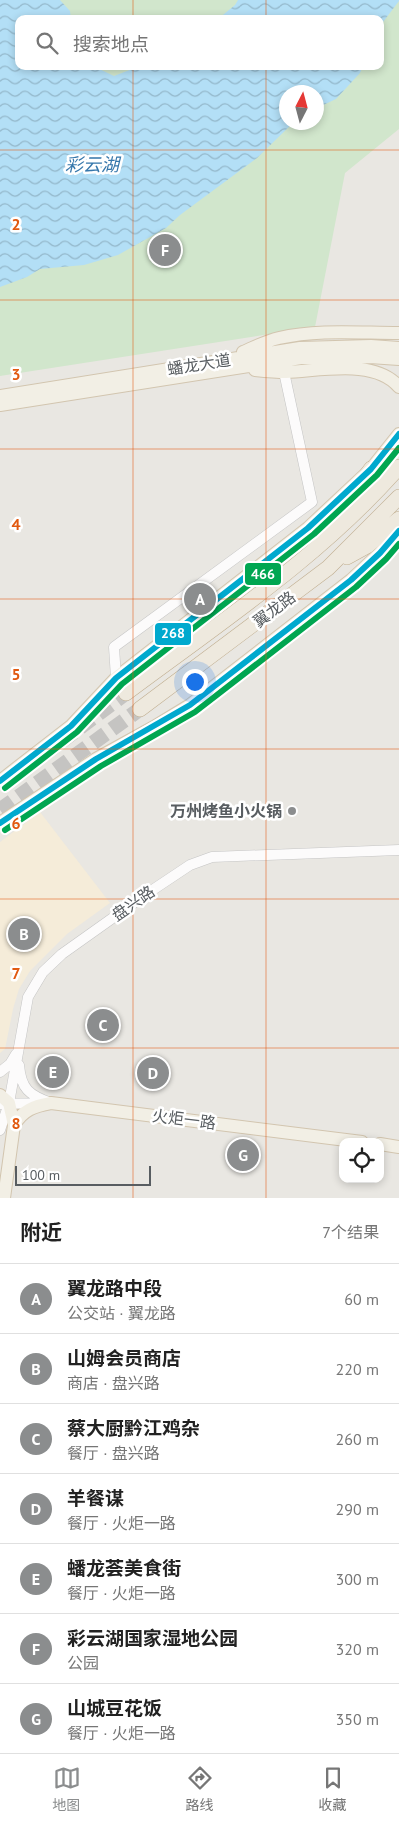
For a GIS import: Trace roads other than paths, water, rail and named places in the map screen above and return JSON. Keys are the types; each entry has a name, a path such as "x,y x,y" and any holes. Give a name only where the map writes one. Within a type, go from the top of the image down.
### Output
{"highway":[{"name":"翼龙路","path":"126,693 313,552 374,495 399,467"},
{"path":"313,552 371,469"},
{"name":"翼龙路","path":"140,709 328,568 399,497"},
{"path":"328,568 367,546 399,519"}],"main road":[{"path":"230,364 266,342 292,336 330,333 399,333"},
{"name":"蟠龙大道","path":"0,396 300,353 371,346 399,348"},
{"name":"蟠龙大道","path":"300,353 399,359"},
{"path":"230,364 284,372 362,369 382,374 399,387"},
{"name":"蟠龙大道","path":"0,405 230,364"},
{"path":"0,781 71,726 116,678 308,528 371,469 396,438 399,425"},
{"name":"翼龙路","path":"0,823 96,759 190,705 344,585 380,553 399,531"},
{"path":"3,1101 14,1125 4,1198"},
{"name":"火炬一路","path":"14,1125 25,1111 32,1107 51,1103 339,1139"},
{"path":"384,1145 399,1147"}],"street":[{"path":"116,678 114,647 312,502 284,372"},
{"name":"盘兴路","path":"0,1130 3,1101 18,1052 28,997 43,972 74,944 190,865 212,856 399,850"},
{"path":"0,1072 10,1064 18,1052"},
{"path":"18,1052 20,1075 23,1084 36,1098 51,1103"},
{"path":"3,1101 51,1103"}],"water":[{"name":"彩云湖","path":"0,0 60,0 70,11 70,15 15,15 15,70 101,70 114,76 130,70 361,70 336,99 324,105 324,85 279,85 279,130 286,130 257,158 180,215 166,228 118,255 84,265 40,269 27,277 0,287"},
{"path":"238,0 399,0 384,21 384,15 223,15"}],"tunnel":[{"path":"43,755 126,693"},
{"path":"0,810 140,709"}],"place":[{"name":"彩云湖国家湿地公园","path":"165,250"},
{"name":"翼龙路中段","path":"200,599"},
{"name":"万州烤鱼小火锅","path":"292,811"},
{"name":"山姆会员商店","path":"24,934"},
{"name":"蔡大厨黔江鸡杂","path":"103,1025"},
{"name":"蟠龙荟美食街","path":"53,1072"},
{"name":"羊餐谋","path":"153,1073"},
{"name":"山城豆花饭","path":"243,1155"}]}
